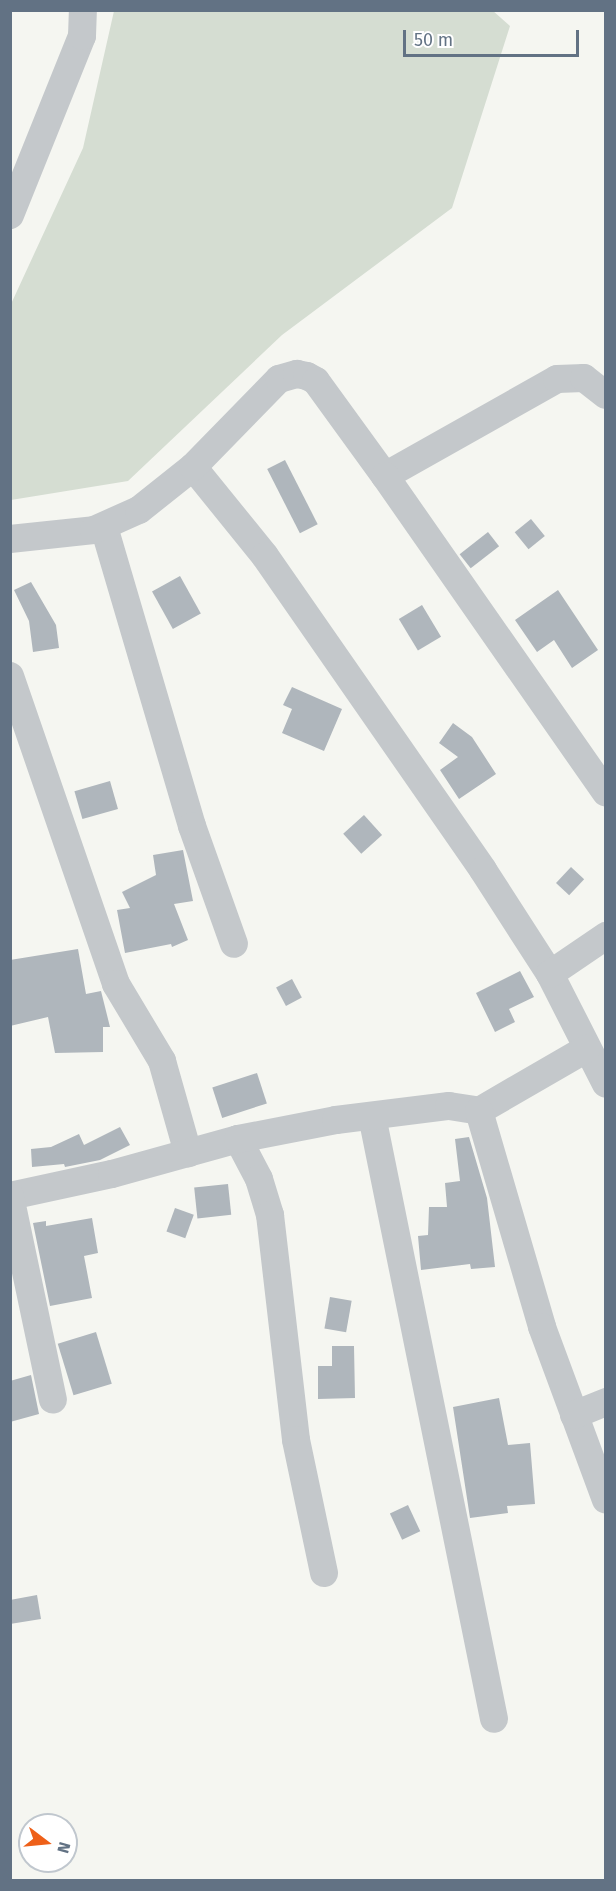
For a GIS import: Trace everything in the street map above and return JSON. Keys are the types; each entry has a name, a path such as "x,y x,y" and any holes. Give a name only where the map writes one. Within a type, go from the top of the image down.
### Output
{"street":[{"path":"10,215 82,36 83,10"},
{"path":"10,539 74,535 104,527 139,510 194,467 279,379 297,374 316,381 385,476 606,794"},
{"path":"385,476 557,380 585,378 606,395"},
{"path":"194,467 265,556 483,870 550,974 586,1049 606,1084"},
{"path":"104,527 192,826 234,944"},
{"path":"10,676 116,984 162,1061 188,1153"},
{"path":"550,974 606,936"},
{"path":"53,1400 11,1196 238,1139 372,1116 449,1106 479,1111 586,1049"},
{"path":"479,1111 523,1265 574,1416 606,1500"},
{"path":"372,1116 494,1719"},
{"path":"238,1139 259,1179 270,1215 296,1440 324,1573"},
{"path":"574,1416 606,1402"}],"shaded area":[{"path":"492,10 510,26 452,208 282,335 128,481 11,500 11,304 83,148 114,11"}],"building":[{"path":"285,460 318,524 300,533 267,469"},
{"path":"531,519 545,536 529,549 515,532"},
{"path":"488,532 499,546 471,568 460,554"},
{"path":"180,576 201,614 173,629 152,592"},
{"path":"31,582 56,625 59,648 33,652 29,621 14,590"},
{"path":"558,590 598,650 572,668 554,640 537,652 515,620"},
{"path":"422,605 441,637 418,651 399,619"},
{"path":"292,687 342,709 324,751 282,733 292,709 283,705"},
{"path":"453,723 472,737 496,774 459,799 440,770 458,757 439,743"},
{"path":"110,781 118,809 82,819 74,791"},
{"path":"364,815 382,835 361,854 343,834"},
{"path":"183,850 193,901 174,904 188,940 172,947 171,944 125,953 117,910 130,908 122,892 156,875 153,855"},
{"path":"571,867 584,879 569,895 556,883"},
{"path":"78,949 86,994 101,991 110,1027 103,1027 103,1052 55,1053 48,1017 10,1026 10,960"},
{"path":"520,971 534,997 509,1009 515,1022 495,1032 476,993"},
{"path":"292,979 302,998 286,1006 276,987"},
{"path":"257,1073 267,1103 222,1118 212,1088"},
{"path":"120,1127 130,1145 100,1160 65,1167 64,1164 32,1167 31,1149 51,1147 79,1134 84,1145"},
{"path":"469,1137 487,1198 495,1267 471,1269 470,1264 421,1270 418,1236 428,1235 429,1207 447,1207 445,1183 460,1181 455,1139"},
{"path":"228,1184 231,1215 197,1218 194,1188"},
{"path":"175,1208 194,1215 185,1238 166,1231"},
{"path":"92,1218 98,1253 84,1256 92,1298 50,1306 33,1223 46,1221 46,1226"},
{"path":"330,1297 352,1301 346,1332 324,1329"},
{"path":"96,1332 112,1384 74,1395 58,1344"},
{"path":"332,1346 354,1346 355,1398 318,1399 318,1366 332,1366"},
{"path":"31,1375 39,1414 10,1422 10,1381"},
{"path":"499,1398 508,1445 530,1443 535,1504 507,1506 508,1513 470,1518 453,1407"},
{"path":"408,1505 420,1531 402,1540 390,1513"},
{"path":"37,1595 41,1619 10,1624 10,1600"}]}
